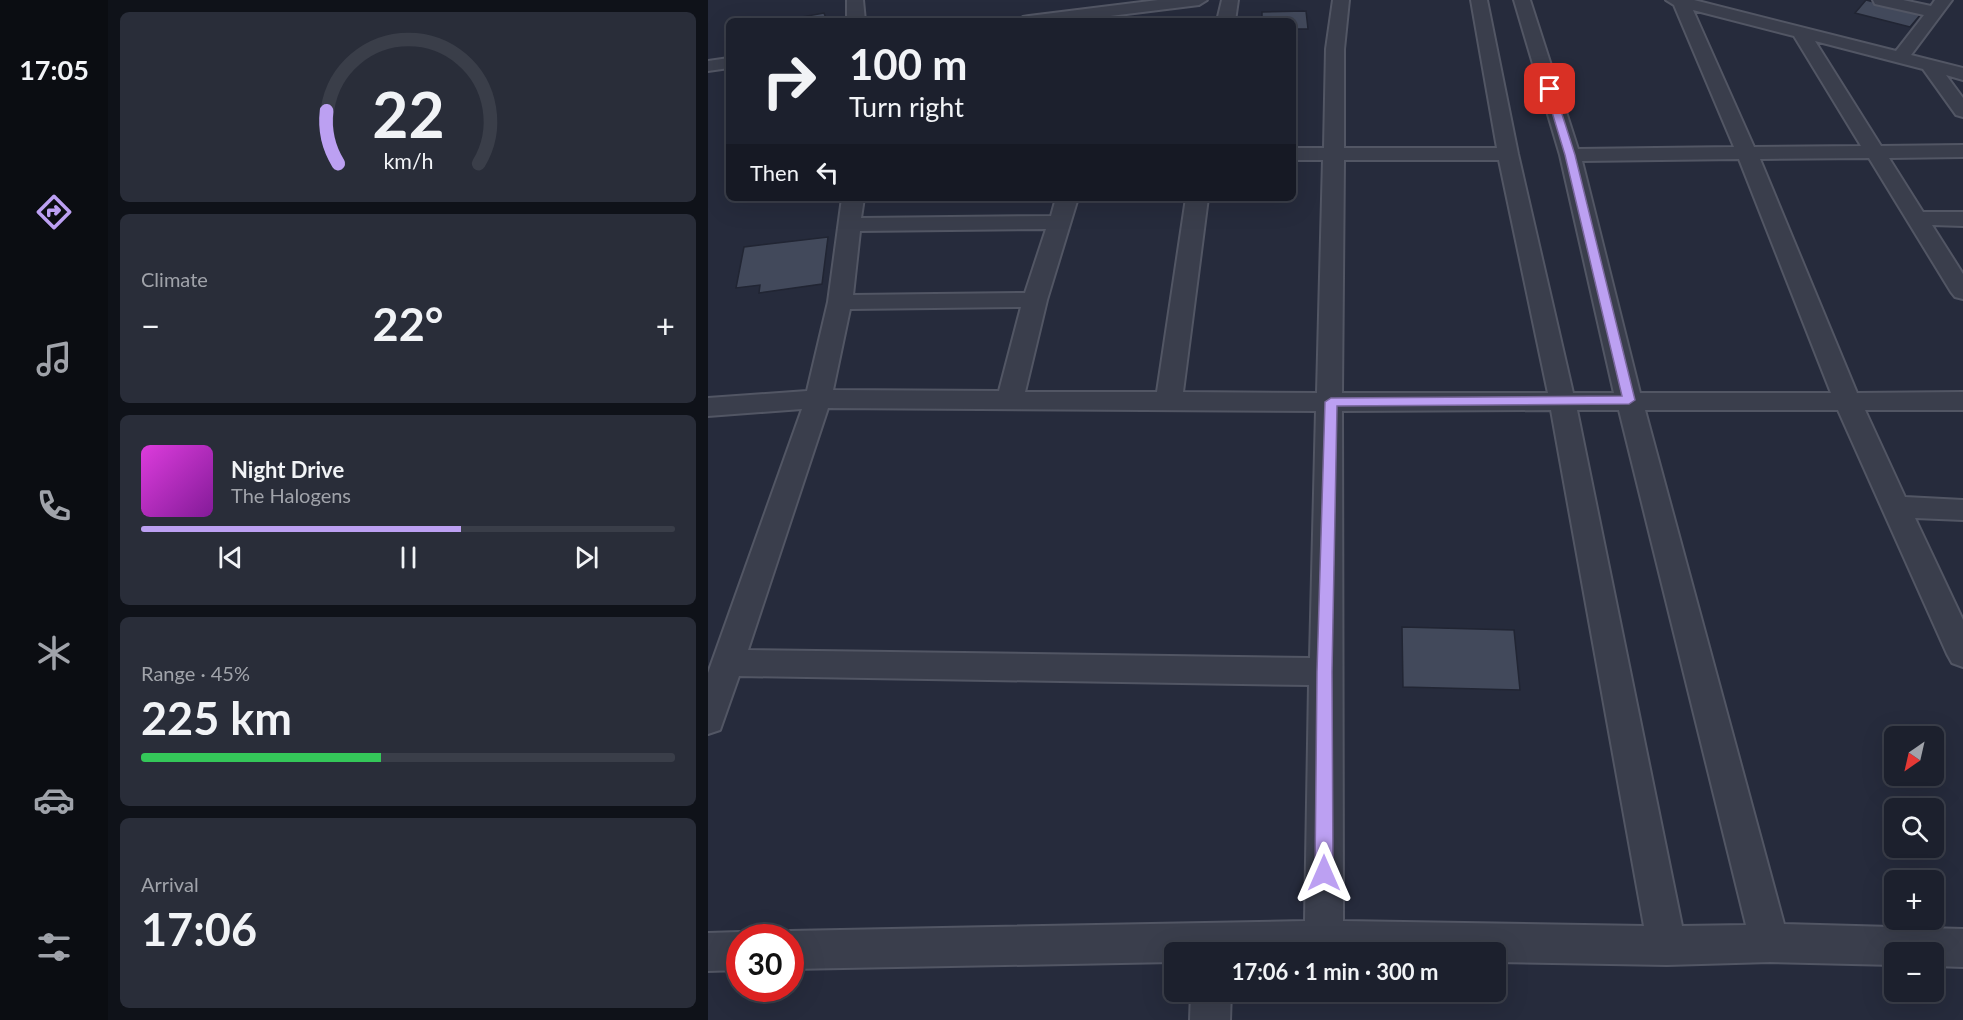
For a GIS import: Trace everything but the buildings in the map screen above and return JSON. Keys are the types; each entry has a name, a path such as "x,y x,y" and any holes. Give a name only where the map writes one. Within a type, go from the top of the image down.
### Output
{"street":[{"path":"855,0 856,18"},
{"path":"1024,18 1199,0"},
{"path":"1227,18 1230,0"},
{"path":"1324,940 1324,672 1331,402 1335,49 1341,0"},
{"path":"1479,0 1508,154 1562,400 1667,946"},
{"path":"1522,0 1570,155 1629,400 1770,943"},
{"path":"1881,0 1939,6"},
{"path":"1679,1 1963,75"},
{"path":"1679,1 1747,153 1847,400 1963,654"},
{"path":"1900,58 1939,6"},
{"path":"1800,32 1963,292"},
{"path":"708,66 726,63"},
{"path":"1930,66 1963,111"},
{"path":"1570,155 1873,150 1963,151"},
{"path":"1296,154 1508,154"},
{"path":"708,720 818,399 840,302 853,201"},
{"path":"1010,400 1035,300 1066,201"},
{"path":"1169,401 1197,201"},
{"path":"1917,218 1963,219"},
{"path":"850,225 1060,222"},
{"path":"840,302 1035,300"},
{"path":"708,407 818,399 1331,402 1963,401"},
{"path":"1894,507 1963,510"},
{"path":"729,663 1324,672"},
{"path":"1292,942 1324,940 1667,946 1770,943 1963,948"},
{"path":"804,950 1164,947"},
{"path":"708,952 726,951"},
{"path":"1210,1020 1211,1002"}],"route":[{"path":"1324,873 1324,672 1331,402 1629,400 1570,155 1550,89"}]}
